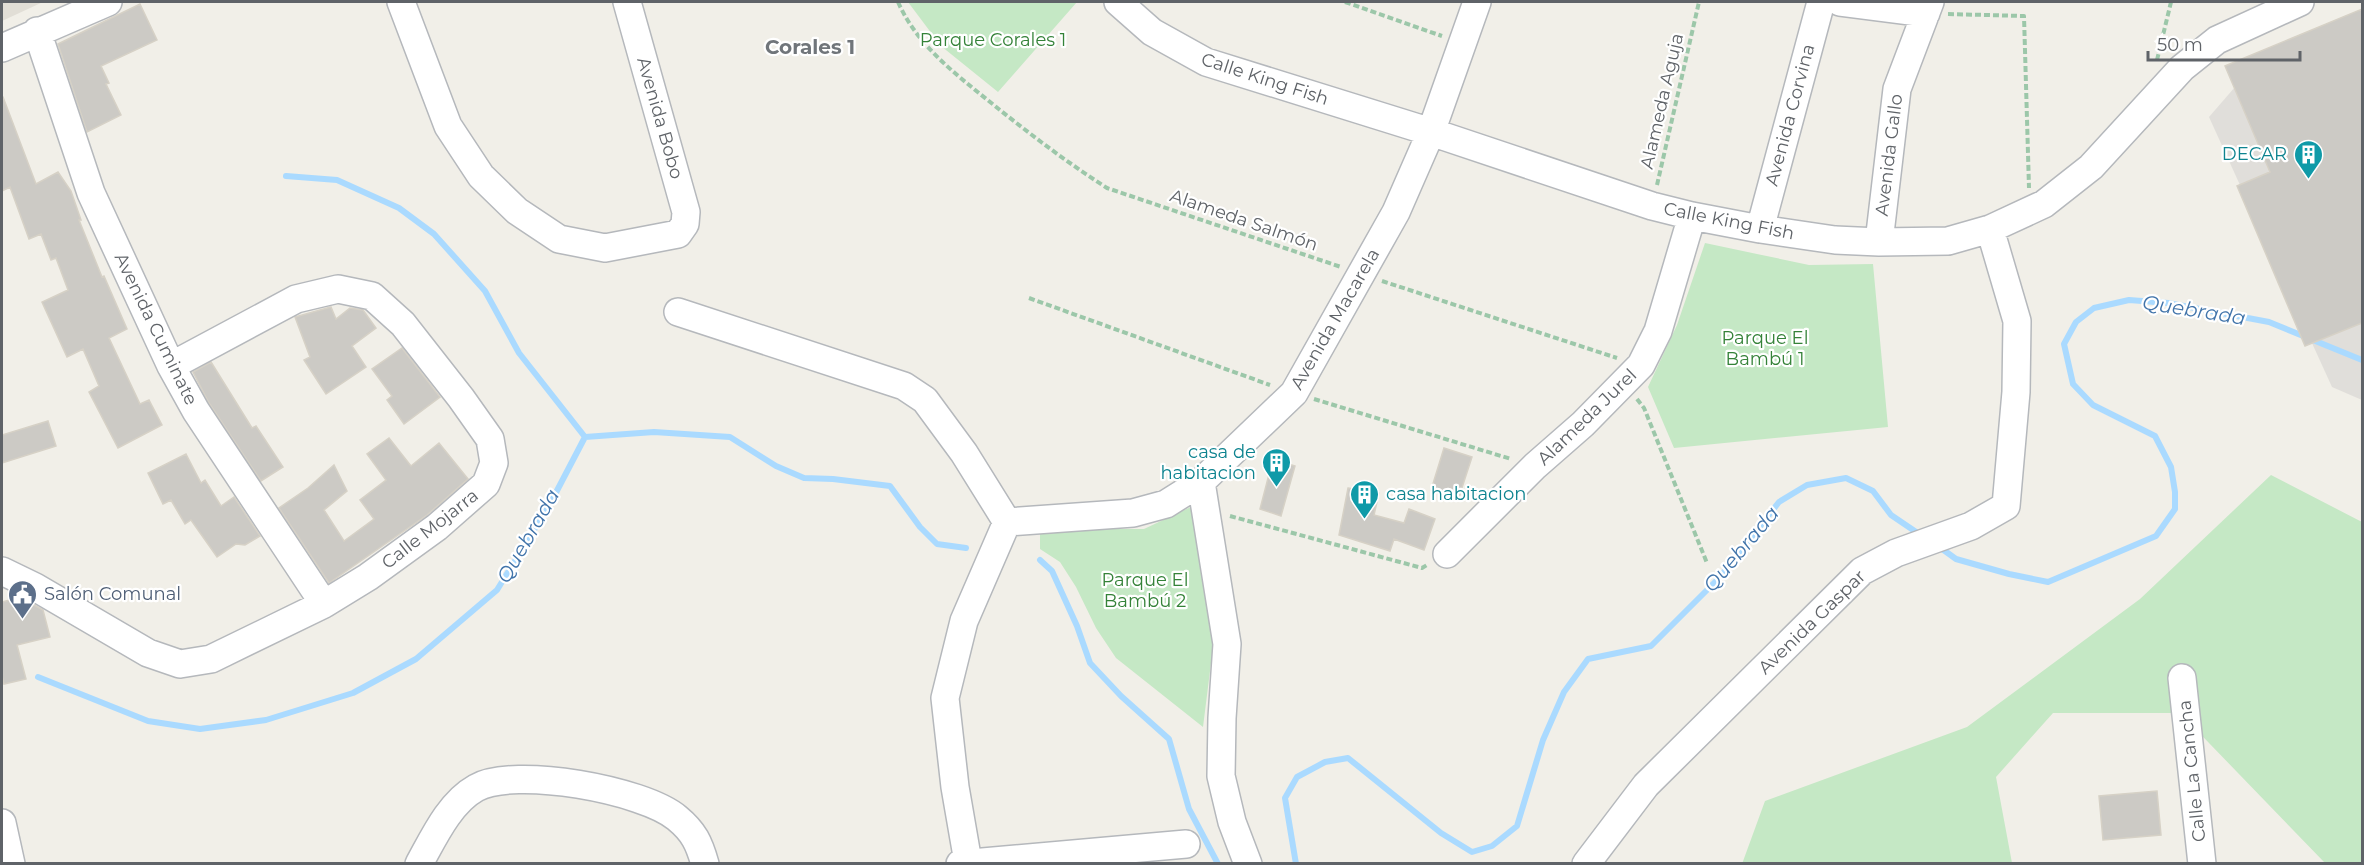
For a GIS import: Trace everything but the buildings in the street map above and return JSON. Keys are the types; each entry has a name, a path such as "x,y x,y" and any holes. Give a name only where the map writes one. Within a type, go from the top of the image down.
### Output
{"street":[{"path":"2,48 108,2"},
{"name":"Avenida Bobo","path":"401,2 448,126 481,176 517,211 559,239 605,248 678,234 685,224 686,212 627,2"},
{"name":"Calle King Fish","path":"1118,2 1152,32 1206,62 1431,132 1652,206 1760,229 1835,240 1879,242 1948,241 1990,229 2044,204 2091,167 2182,68 2217,40 2300,2"},
{"name":"Avenida Macarela","path":"1007,522 1133,513 1166,504 1201,482 1294,393 1396,212 1431,132 1477,2"},
{"name":"Avenida Corvina","path":"1760,229 1821,2"},
{"path":"1840,2 1928,7"},
{"name":"Avenida Gallo","path":"1879,242 1897,89 1928,7"},
{"name":"Avenida Cuminate","path":"37,31 91,193 171,366 196,411 324,604"},
{"name":"Alameda Jurel","path":"1447,554 1632,374 1658,331 1692,216"},
{"name":"Avenida Gaspar","path":"1586,864 1646,785 1862,571 1896,553 1971,526 2006,506 2016,392 2017,321 1990,229"},
{"name":"Calle Mojarra","path":"2,571 35,587 148,653 180,664 211,659 324,604 368,577 436,527 486,484 494,463 490,439 403,324 372,296 338,289 296,299 171,366"},
{"path":"678,312 904,386 926,400 964,453 1007,522 964,621 945,698 964,863 1186,844"},
{"path":"1201,482 1227,644 1221,776 1232,822 1248,864"},
{"name":"Calle La Cancha","path":"2182,678 2202,864"},
{"path":"418,864 449,813 475,788 501,779 529,779 601,788 654,804 677,818 698,841 705,864"},
{"path":"2,823 11,864"}],"path":[{"name":"Alameda Salmón","path":"898,2 907,21 938,60 1013,121 1077,169 1107,188 1362,275 1632,374"},
{"path":"1345,2 1462,43"},
{"name":"Alameda Aguja","path":"1652,206 1699,2"},
{"path":"2157,63 2171,2"},
{"path":"1928,7 2024,16 2030,210"},
{"path":"1632,374 1707,563"},
{"path":"1206,510 1422,568 1447,554"}],"shaded area":[{"path":"2,2 43,2 2,21"},
{"name":"DECAR","path":"2362,34 2362,400 2332,387 2209,117 2235,87"}],"green space":[{"name":"Parque Corales 1","path":"908,2 1077,2 998,92 941,46"},
{"name":"Parque El Bambú 1","path":"1705,243 1809,265 1873,264 1888,427 1674,448 1648,387 1677,325"},
{"path":"2271,475 2362,522 2362,863 2325,863 2180,713 2053,713 1996,777 2012,863 1742,864 1765,801 1967,727 2140,599"},
{"name":"Parque El Bambú 2","path":"1195,505 1214,639 1203,727 1116,658 1096,628 1076,587 1060,562 1040,549 1040,529 1144,529"}],"waterway":[{"path":"286,176 337,180 399,208 434,234 485,291 519,353 585,437"},
{"name":"Quebrada","path":"1938,546 1956,559 2048,582 2156,536 2175,509 2171,467 2155,436 2093,405 2073,384 2064,344 2076,322 2094,308 2129,300 2168,303 2269,322 2362,360"},
{"name":"Quebrada","path":"585,437 654,432 730,437 776,466 804,478 890,486 920,527 937,544 966,548"},
{"name":"Quebrada","path":"38,677 148,721 200,729 266,720 353,693 416,659 497,590 550,504 585,437"},
{"name":"Quebrada","path":"1296,864 1285,798 1297,777 1325,762 1348,758 1441,833 1472,852 1492,846 1517,826 1543,740 1564,692 1588,659 1651,646 1720,577 1779,502 1807,485 1846,478 1873,491 1891,515 1922,536"},
{"name":"Quebrada","path":"1040,560 1052,571 1077,626 1090,663 1121,696 1169,739 1189,809 1218,864"}],"place":[{"name":"DECAR","path":"2308,180"},
{"name":"casa de habitacion","path":"1277,488"},
{"name":"casa habitacion","path":"1365,520"},
{"name":"Salón Comunal","path":"23,620"}],"district":[{"name":"Corales 1","path":"810,47"}]}
